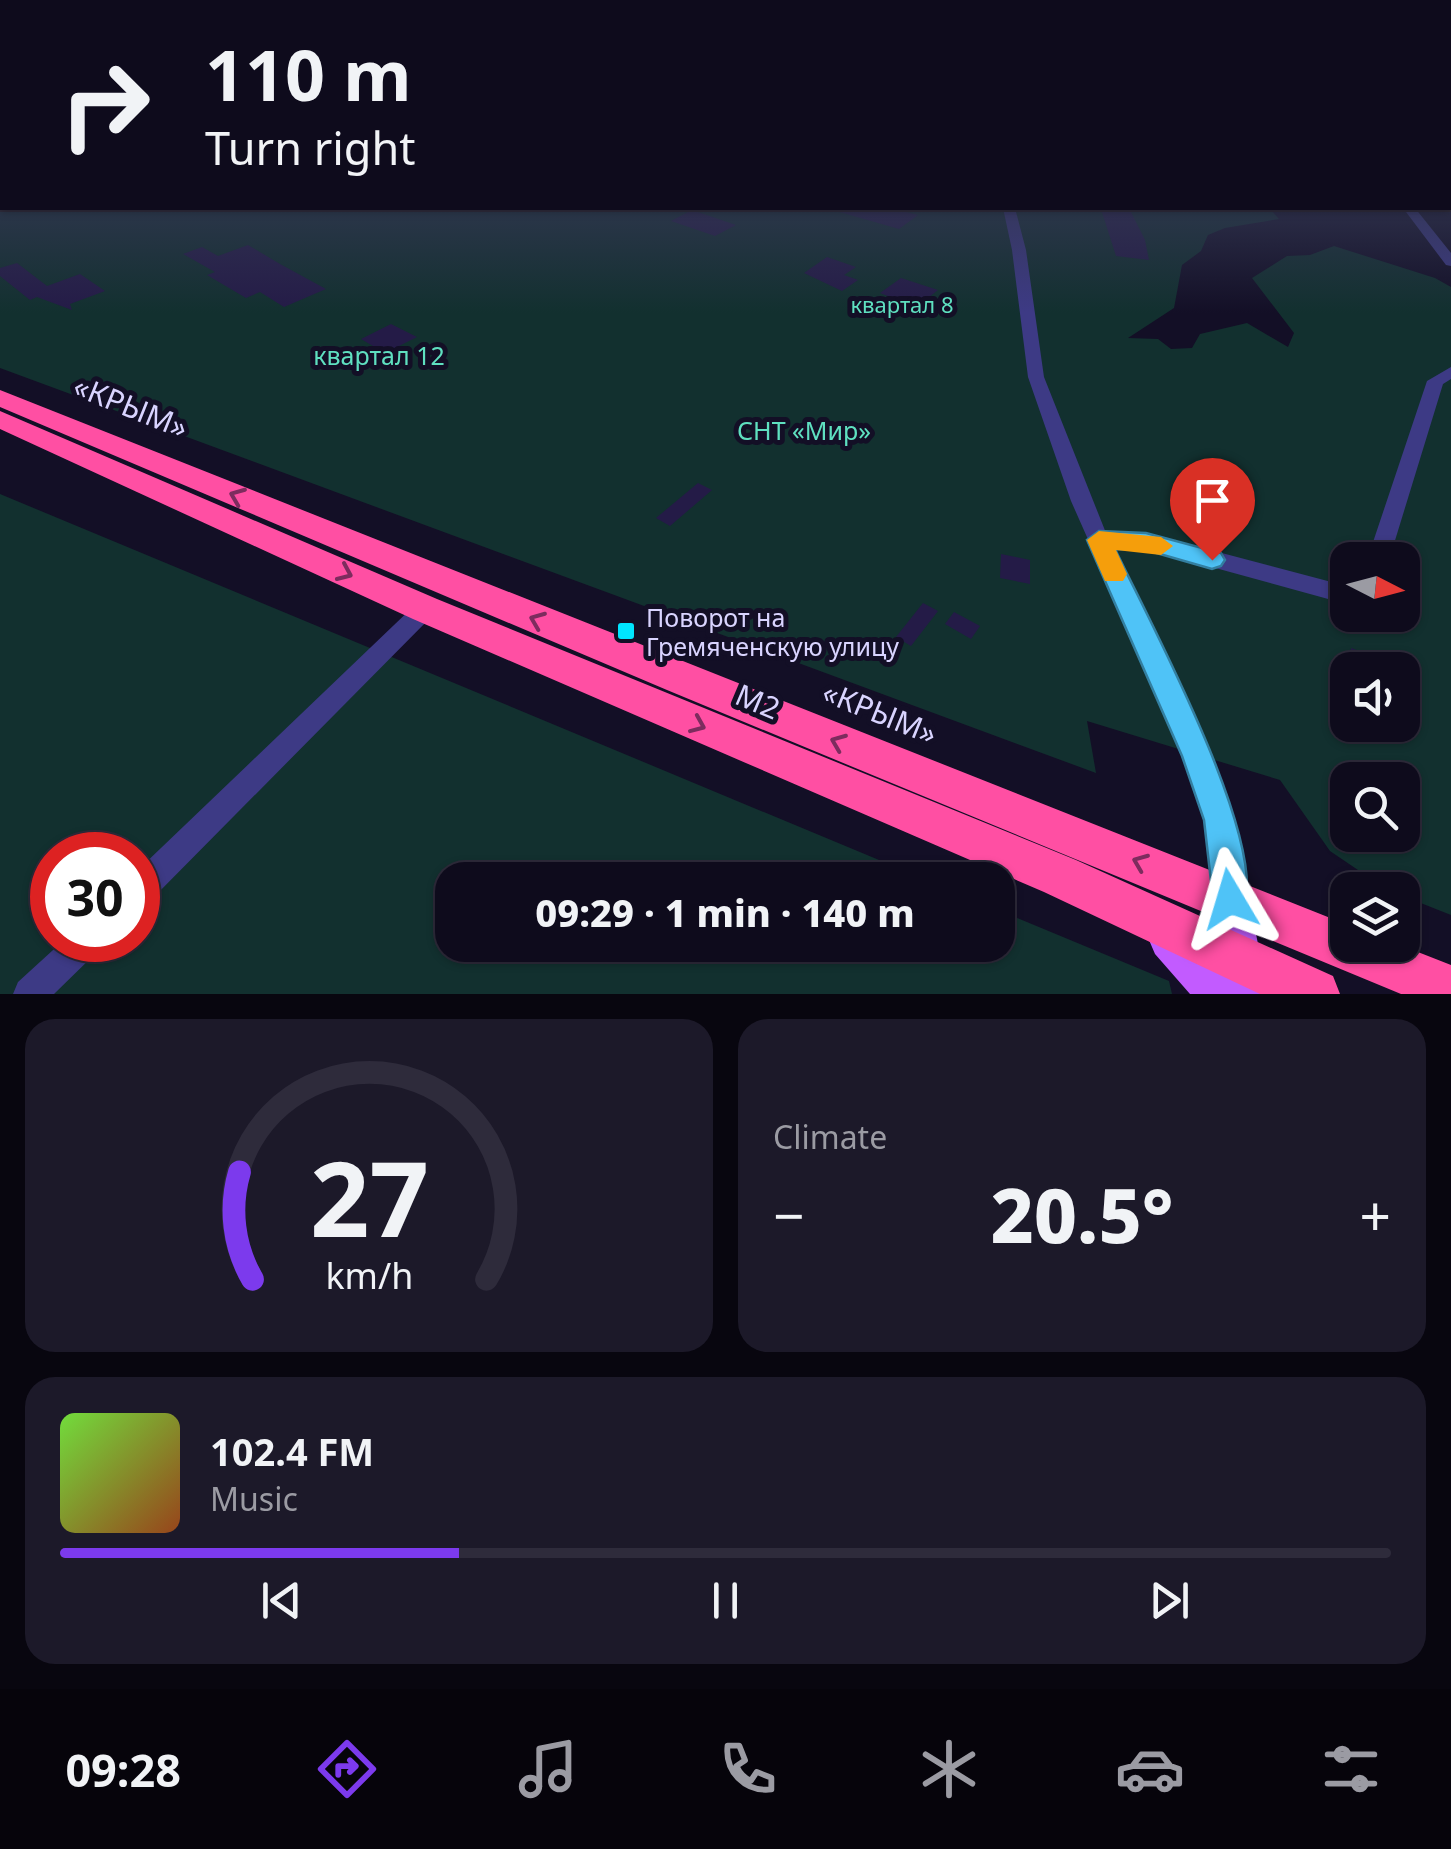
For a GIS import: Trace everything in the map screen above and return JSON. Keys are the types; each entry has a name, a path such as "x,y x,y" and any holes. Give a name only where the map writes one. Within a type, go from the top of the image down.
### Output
{"highway":[{"name":"«КРЫМ»","path":"0,398 680,679 1451,990"},
{"name":"М2","path":"0,419 426,610 1060,876 1144,916 1235,982 1315,994"}],"main road":[{"path":"1230,899 1235,982"}],"street":[{"path":"1011,220 1019,250 1036,378 1080,501 1198,756 1220,820 1230,899"},
{"path":"1418,220 1451,262"},
{"path":"1384,542 1435,382 1451,372"},
{"path":"1099,540 1146,542 1330,591"},
{"path":"160,870 426,610"},
{"path":"30,994 64,962"}],"green space":[{"name":"СНТ «Мир»","path":"0,220 1271,220 1208,235 1201,251 1182,265 1174,308 1128,338 1158,339 1171,349 1192,348 1200,334 1247,323 1288,347 1294,333 1252,278 1287,256 1310,255 1334,246 1435,278 1451,287 1451,915 1420,903 1420,872 1361,872 1331,852 1420,852 1420,762 1330,762 1330,851 1280,780 1087,721 1096,773 0,368"},
{"path":"0,494 884,862 435,862 435,962 1015,962 1015,917 1169,981 1172,994 0,994"}],"building":[{"path":"722,220 736,225 715,236 671,221"},
{"path":"869,220 911,220 899,229"},
{"path":"1105,220 1135,220 1149,260 1116,256"},
{"path":"248,245 326,289 284,307 260,292 246,298 207,275 215,272 183,254 202,247 218,256"},
{"path":"827,257 856,267 844,275 858,280 842,291 804,273"},
{"path":"17,263 47,286 80,274 105,291 70,304 72,310 37,297 30,300 0,276 0,268"},
{"path":"901,278 938,290 909,313 890,306 898,300 880,293"},
{"path":"391,324 417,337 385,353 361,339"},
{"path":"698,483 712,490 670,526 656,518"},
{"path":"1001,554 1030,560 1030,584 1000,578"},
{"path":"923,603 938,611 911,646 896,637"},
{"path":"954,612 980,626 971,639 945,624"}],"slow traffic":[{"path":"1114,574 1099,540 1161,546"}],"place":[{"name":"Поворот на Гремяченскую улицу","path":"626,631"}],"route":[{"path":"1212,560 1146,542 1099,540 1198,756 1220,820 1230,899"}],"park label":[{"name":"квартал 8","path":"902,304"},
{"name":"квартал 12","path":"379,355"}]}
